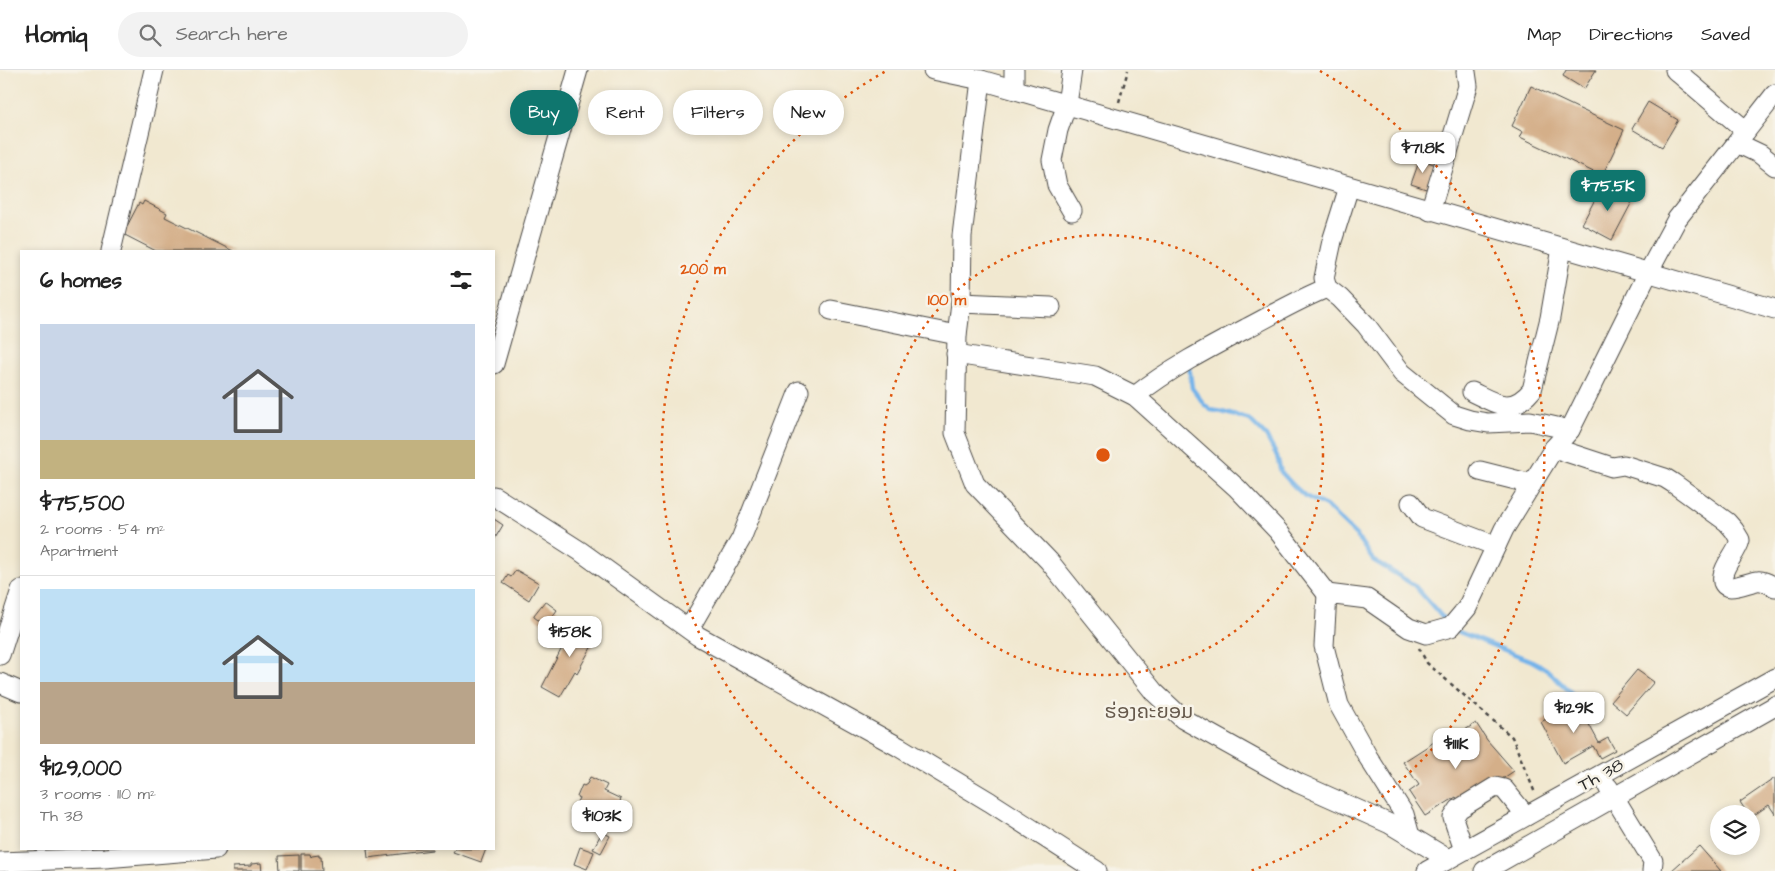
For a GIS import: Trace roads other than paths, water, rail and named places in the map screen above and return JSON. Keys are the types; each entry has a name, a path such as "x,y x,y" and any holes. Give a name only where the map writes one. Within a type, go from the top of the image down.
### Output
{"street":[{"path":"111,250 154,70"},
{"path":"495,360 578,70"},
{"path":"934,70 981,80 1067,104 1775,309"},
{"path":"1014,70 1014,89"},
{"path":"1072,70 1067,104 1058,130 1052,160 1058,185 1072,211"},
{"path":"1675,70 1742,137 1775,166"},
{"path":"1430,210 1468,86 1466,72"},
{"path":"981,80 962,236 955,433 975,484 1049,561 1154,692 1183,719 1298,783 1390,824 1448,859"},
{"path":"1327,594 1367,599 1409,628 1426,634 1451,627 1467,608 1504,529 1554,448 1570,430 1677,219 1775,94"},
{"path":"1349,187 1332,241 1324,278 1327,288 1340,298 1366,325 1402,373 1454,415 1488,423 1530,421 1570,430"},
{"path":"1472,392 1500,406 1515,405 1532,390 1550,318 1562,248"},
{"path":"1134,396 1155,380 1216,344 1300,298 1327,288"},
{"path":"961,303 1051,307"},
{"path":"831,310 957,344 1095,376 1134,396 1237,488 1278,531 1327,594 1324,646 1339,705 1368,757 1404,814 1410,836"},
{"path":"689,629 741,539 799,390"},
{"path":"1554,448 1612,467 1624,466 1665,478 1673,483 1727,522 1740,540 1739,546 1724,571 1722,577 1724,583 1728,587 1734,587 1757,580 1764,581 1775,587"},
{"path":"1480,472 1532,484"},
{"path":"495,497 580,551 689,629 898,747 990,802 1097,871"},
{"path":"1411,503 1422,518 1496,546"},
{"path":"0,655 20,593"},
{"name":"Th 38","path":"1427,871 1775,678"},
{"path":"0,683 20,692"},
{"name":"Th 38","path":"1484,871 1775,706"},
{"path":"1601,775 1653,861 1652,871"},
{"path":"1464,850 1453,818 1455,813 1495,788 1504,789 1533,812"},
{"path":"0,862 105,858 204,850"}],"waterway":[{"path":"1189,365 1192,388 1204,404 1211,410 1250,420 1266,436 1277,456 1281,472 1294,486 1305,496 1326,506 1356,535 1373,560 1414,585 1443,618"},
{"path":"1459,632 1532,661 1546,669 1596,716"}],"district":[{"name":"ຮ່ອງຄະຍອມ","path":"1149,712"}]}
